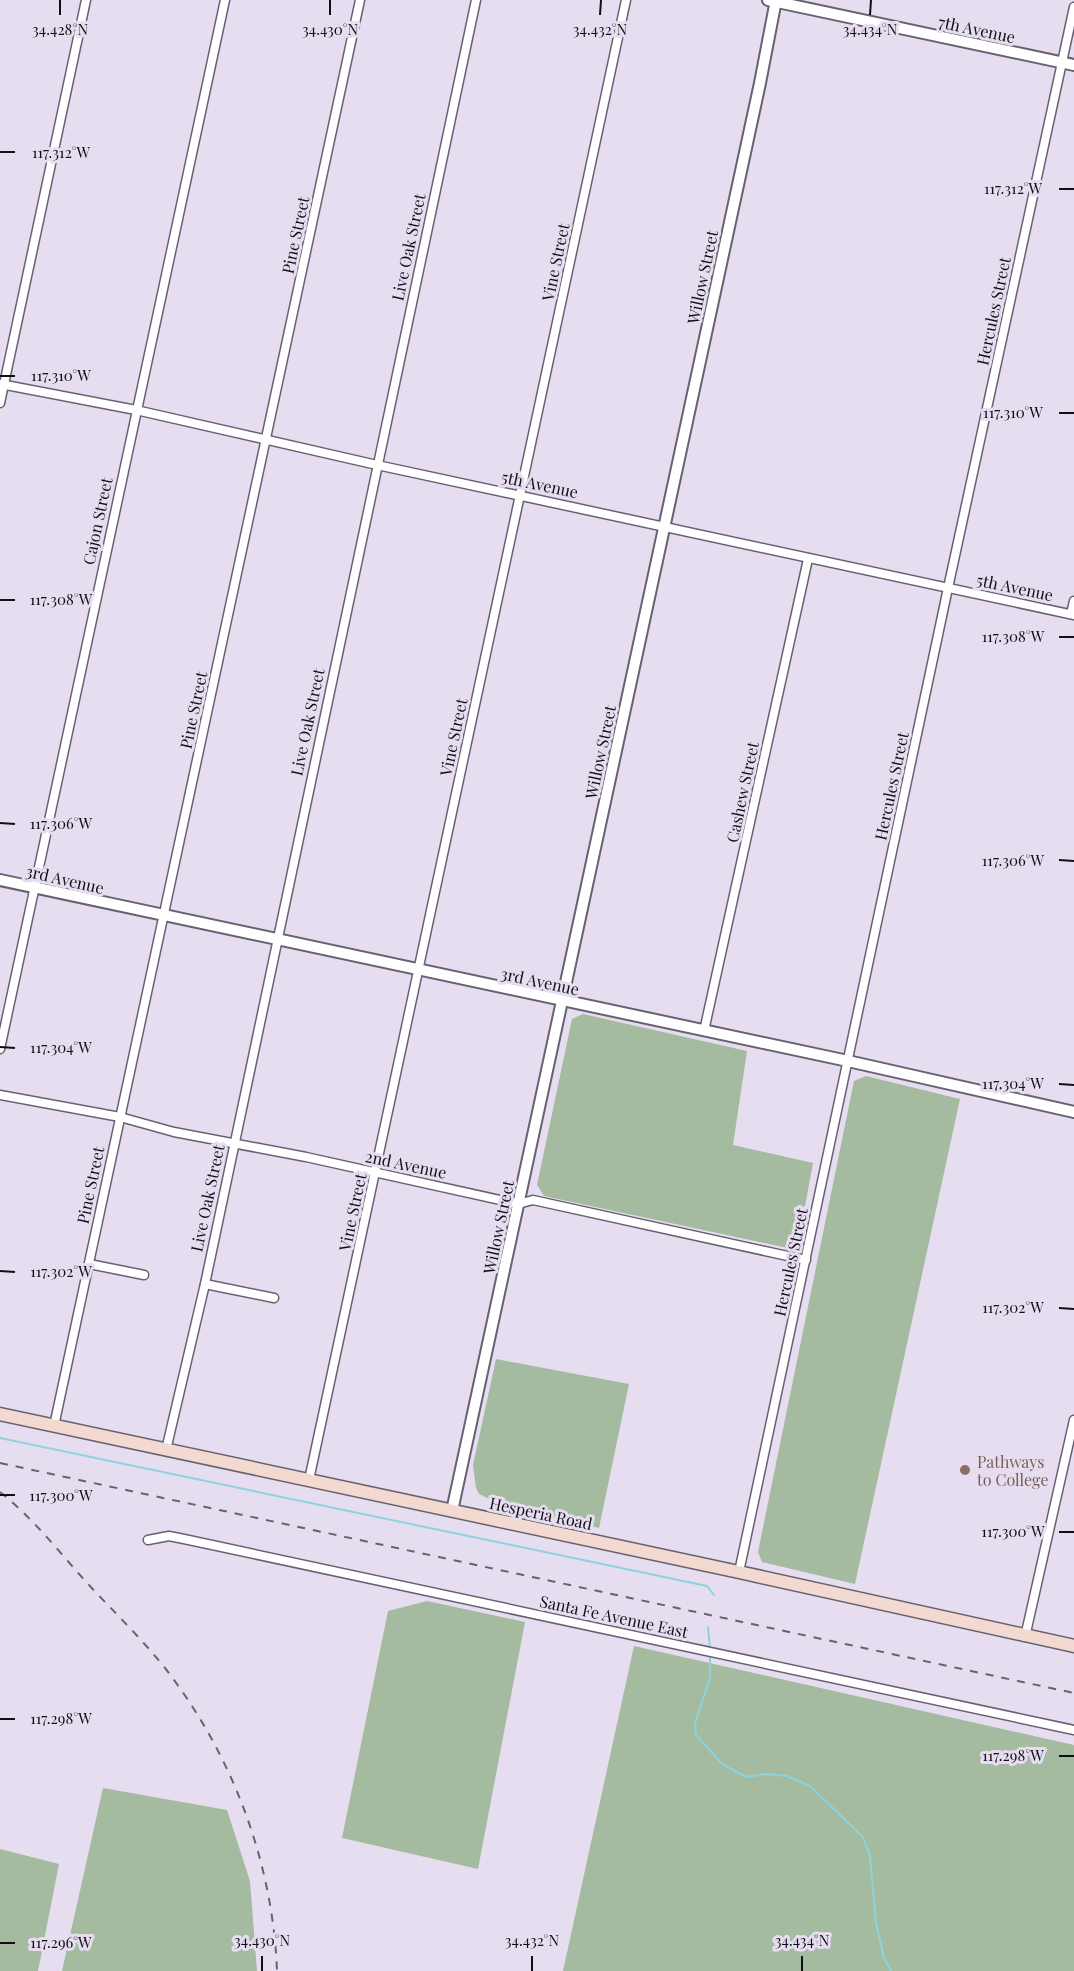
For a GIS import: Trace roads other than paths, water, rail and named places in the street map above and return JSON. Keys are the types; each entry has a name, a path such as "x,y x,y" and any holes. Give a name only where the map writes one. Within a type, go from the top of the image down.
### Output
{"main road":[{"name":"Hesperia Road","path":"0,1414 1074,1646"}],"street":[{"path":"0,403 2,384 86,0"},
{"name":"Cajon Street","path":"0,1049 225,0"},
{"name":"Pine Street","path":"54,1426 360,0"},
{"name":"Live Oak Street","path":"166,1450 204,1284 476,0"},
{"name":"Vine Street","path":"309,1480 626,0"},
{"name":"7th Avenue","path":"773,0 1074,65"},
{"name":"Willow Street","path":"452,1511 760,83 773,0"},
{"name":"Hercules Street","path":"739,1572 1074,7"},
{"name":"5th Avenue","path":"2,384 136,410 378,465 1073,615"},
{"name":"Cashew Street","path":"704,1031 808,559"},
{"path":"1073,615 1074,601"},
{"name":"3rd Avenue","path":"0,880 848,1061 1074,1112"},
{"name":"2nd Avenue","path":"0,1095 120,1118 518,1204 533,1200 806,1260"},
{"path":"88,1264 144,1275"},
{"path":"204,1284 274,1298"},
{"path":"1025,1636 1074,1420"},
{"name":"Santa Fe Avenue East","path":"148,1540 169,1536 184,1539 1074,1730"}],"waterway":[{"path":"0,1438 707,1586 714,1595"},
{"path":"708,1627 710,1649"},
{"path":"710,1654 710,1678 695,1724 696,1735 722,1764 746,1777 765,1774 787,1776 810,1786 863,1837 870,1856 876,1923 884,1958 891,1971"}],"railway":[{"path":"0,1463 1074,1693"},
{"path":"0,1492 35,1524 156,1657 189,1701 210,1736 245,1811 257,1850 274,1930 277,1971"}],"place":[{"name":"Pathways to College","path":"965,1470"}]}
